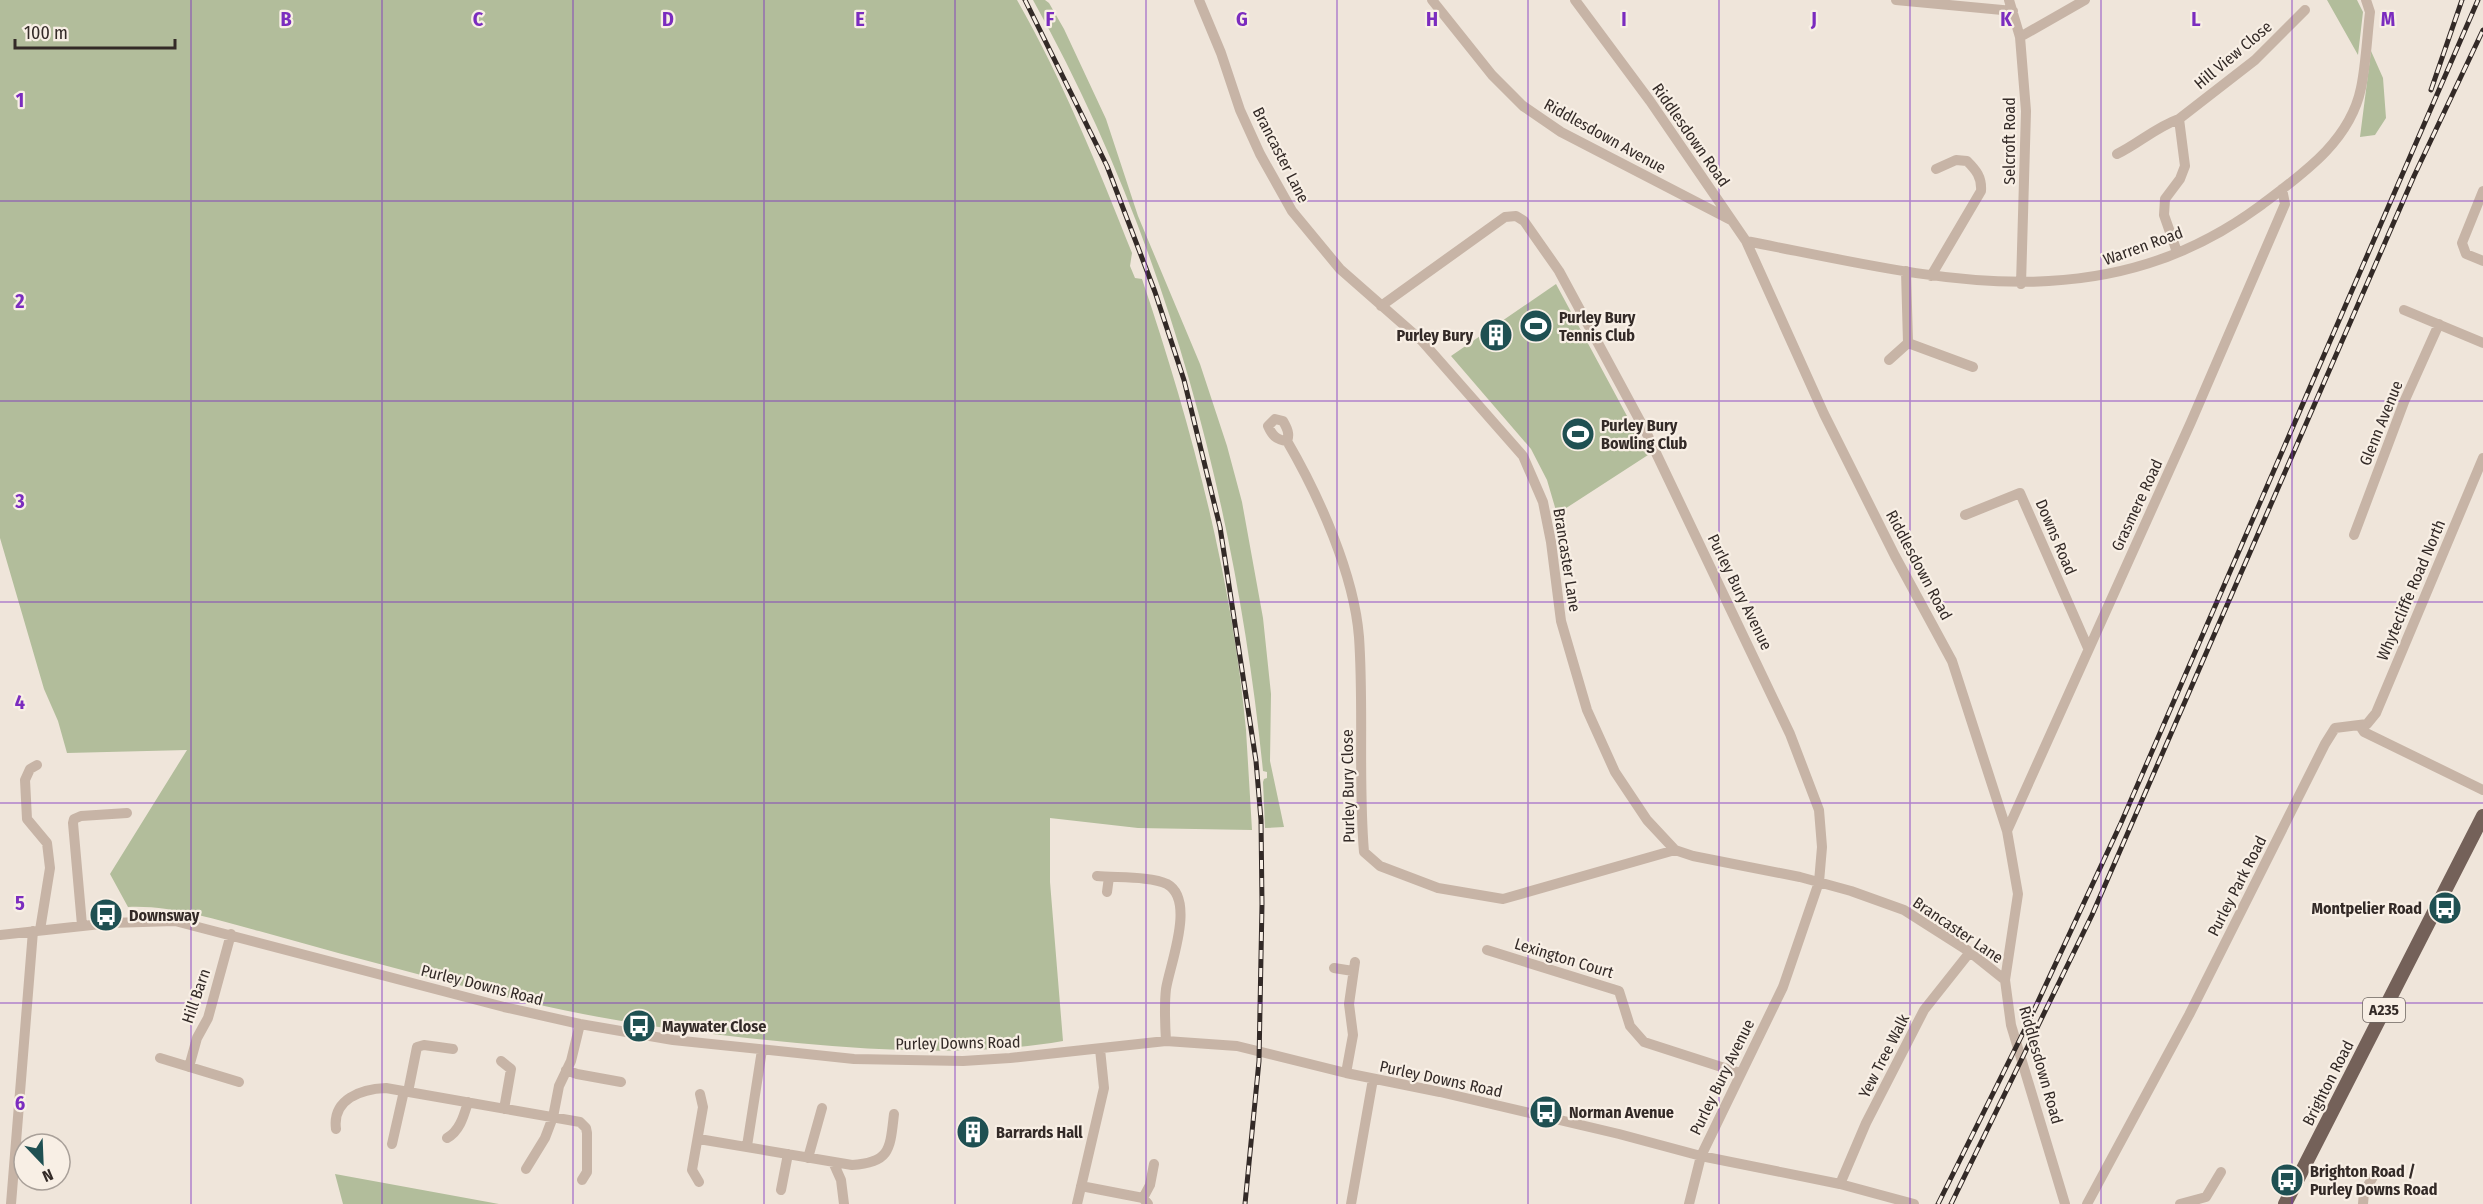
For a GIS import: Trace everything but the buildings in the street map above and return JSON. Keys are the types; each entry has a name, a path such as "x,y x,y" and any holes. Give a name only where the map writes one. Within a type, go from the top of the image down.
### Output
{"main road":[{"name":"Brighton Road","path":"2285,1204 2483,816"}],"street":[{"name":"Brancaster Lane","path":"1199,0 1221,53 1240,110 1260,154 1292,211 1340,269 1422,341 1523,456 1543,502 1551,542 1561,621 1587,710 1615,772 1647,820 1675,850 1693,856 1819,882 1904,910 1970,952 2006,980"},
{"name":"Riddlesdown Avenue","path":"1432,0 1492,75 1523,106 1561,132 1734,222"},
{"name":"Riddlesdown Road","path":"1575,0 1650,101 1746,241 1824,414 1895,556 1952,661 2007,831 2018,894 2006,980 2011,1025 2066,1204"},
{"path":"1896,0 2011,5"},
{"path":"2020,36 2085,0"},
{"name":"Warren Road","path":"1746,241 1931,276 2021,284 2101,277 2140,267 2177,252 2237,222 2282,189 2329,148 2352,116 2361,87 2370,12 2366,0"},
{"name":"Selcroft Road","path":"2011,5 2020,36 2026,111 2021,284"},
{"name":"Hill View Close","path":"2116,154 2178,119 2255,60 2305,10"},
{"path":"2177,252 2164,215 2165,199 2180,179 2185,166 2178,119"},
{"path":"1931,276 1981,191 1979,174 1967,161 1956,160 1936,169"},
{"path":"2472,186 2483,191 2462,243 2466,254 2483,261"},
{"name":"Grasmere Road","path":"2007,831 2269,243 2285,204 2282,189"},
{"name":"Purley Bury Avenue","path":"1381,306 1506,217 1516,216 1524,221 1559,271 1646,432 1790,734 1819,810 1822,847 1819,882 1783,987 1701,1156"},
{"path":"1889,360 1908,343 1906,271"},
{"path":"2404,310 2483,343"},
{"name":"Glenn Avenue","path":"2354,535 2404,402 2439,324"},
{"path":"1908,343 1973,367"},
{"name":"Purley Bury Close","path":"1287,441 1303,468 1328,522 1352,596 1359,635 1364,852 1380,866 1438,888 1503,899 1675,850"},
{"name":"Whytecliffe Road North","path":"2360,726 2372,720 2376,713 2483,458"},
{"name":"Downs Road","path":"1965,515 2020,493 2088,648"},
{"name":"Purley Park Road","path":"2087,1204 2189,1015 2325,744 2335,728 2348,725 2360,726"},
{"path":"2360,726 2364,732 2483,790"},
{"path":"11,1204 37,931 50,868 46,841 27,819 25,780 27,772 37,765"},
{"path":"82,925 73,823 81,816 127,813"},
{"path":"1097,876 1166,884 1176,893 1179,900 1180,927 1166,991 1166,1041"},
{"path":"1107,892 1109,877"},
{"name":"Purley Downs Road","path":"0,935 82,925 164,920 187,923 424,987 580,1024 673,1040 854,1059 963,1061 1166,1041 1237,1046 1346,1073 1440,1092 1701,1156 1840,1184 1914,1204"},
{"name":"Hill Barn","path":"189,1067 197,1038 208,1018 231,934"},
{"name":"Lexington Court","path":"1487,950 1619,991 1630,1026 1644,1042 1740,1073"},
{"name":"Yew Tree Walk","path":"1840,1184 1866,1123 1924,1010 1970,952"},
{"path":"1334,968 1354,967 1349,1004 1353,1039 1346,1073"},
{"path":"526,1169 545,1138 553,1117 559,1086 580,1024"},
{"path":"392,1144 417,1047 424,1045 453,1049"},
{"path":"1077,1204 1104,1088 1100,1049"},
{"path":"747,1146 762,1050"},
{"path":"160,1058 239,1082"},
{"path":"501,1061 511,1069 504,1108"},
{"path":"566,1070 621,1082"},
{"path":"1351,1204 1373,1079"},
{"path":"336,1129 336,1112 348,1098 375,1089 406,1092 580,1122 586,1128 587,1172 582,1180"},
{"path":"699,1182 692,1170 703,1107 700,1094"},
{"path":"447,1138 453,1135 460,1123 468,1102"},
{"path":"808,1158 822,1108"},
{"path":"699,1139 832,1162 866,1164 886,1155 890,1147 894,1114"},
{"path":"781,1190 788,1154"},
{"path":"1689,1204 1701,1156"},
{"path":"832,1162 841,1180 844,1204"},
{"path":"1081,1186 1145,1201 1154,1164"},
{"path":"2180,1204 2206,1197 2220,1172"},
{"path":"2363,1204 2364,1192 2373,1177"}],"green space":[{"path":"0,0 1017,0 1065,93 1132,253 1130,266 1135,278 1142,279 1193,445 1220,558 1240,673 1252,830 1138,828 1050,818 1050,882 1063,1041 997,1049 930,1051 863,1048 797,1043 636,1023 502,996 194,914 161,908 128,907 110,874 187,750 67,753 58,721 44,689 0,538"},
{"path":"1033,0 1045,0 1049,3 1064,29 1106,119 1138,216 1200,364 1227,446 1242,502 1263,618 1271,694 1270,761 1284,827 1265,828 1263,782 1267,778 1267,772 1263,771 1251,670 1234,570 1213,471 1187,374 1157,277 1121,183 1080,90"},
{"path":"2327,0 2357,0 2363,12 2358,55"},
{"path":"2371,51 2383,78 2386,118 2375,135 2360,137"},
{"path":"1556,284 1648,455 1557,514 1547,480 1531,449 1451,356"},
{"path":"335,1174 499,1204 343,1204"}],"railway":[{"path":"1025,0 1107,166 1155,292 1184,380 1220,527 1256,761 1261,820 1259,1061 1245,1204"},
{"path":"2431,90 2462,0"},
{"path":"1938,1204 2029,1021 2121,823 2478,0"},
{"path":"1951,1204 2092,915 2414,176 2483,30"}],"place":[{"name":"Purley Bury Tennis Club","path":"1536,326"},
{"name":"Purley Bury","path":"1496,335"},
{"name":"Purley Bury Bowling Club","path":"1578,434"},
{"name":"Montpelier Road","path":"2445,908"},
{"name":"Downsway","path":"106,915"},
{"name":"Maywater Close","path":"639,1026"},
{"name":"Norman Avenue","path":"1546,1112"},
{"name":"Barrards Hall","path":"973,1132"},
{"name":"Brighton Road / Purley Downs Road","path":"2287,1180"}]}
